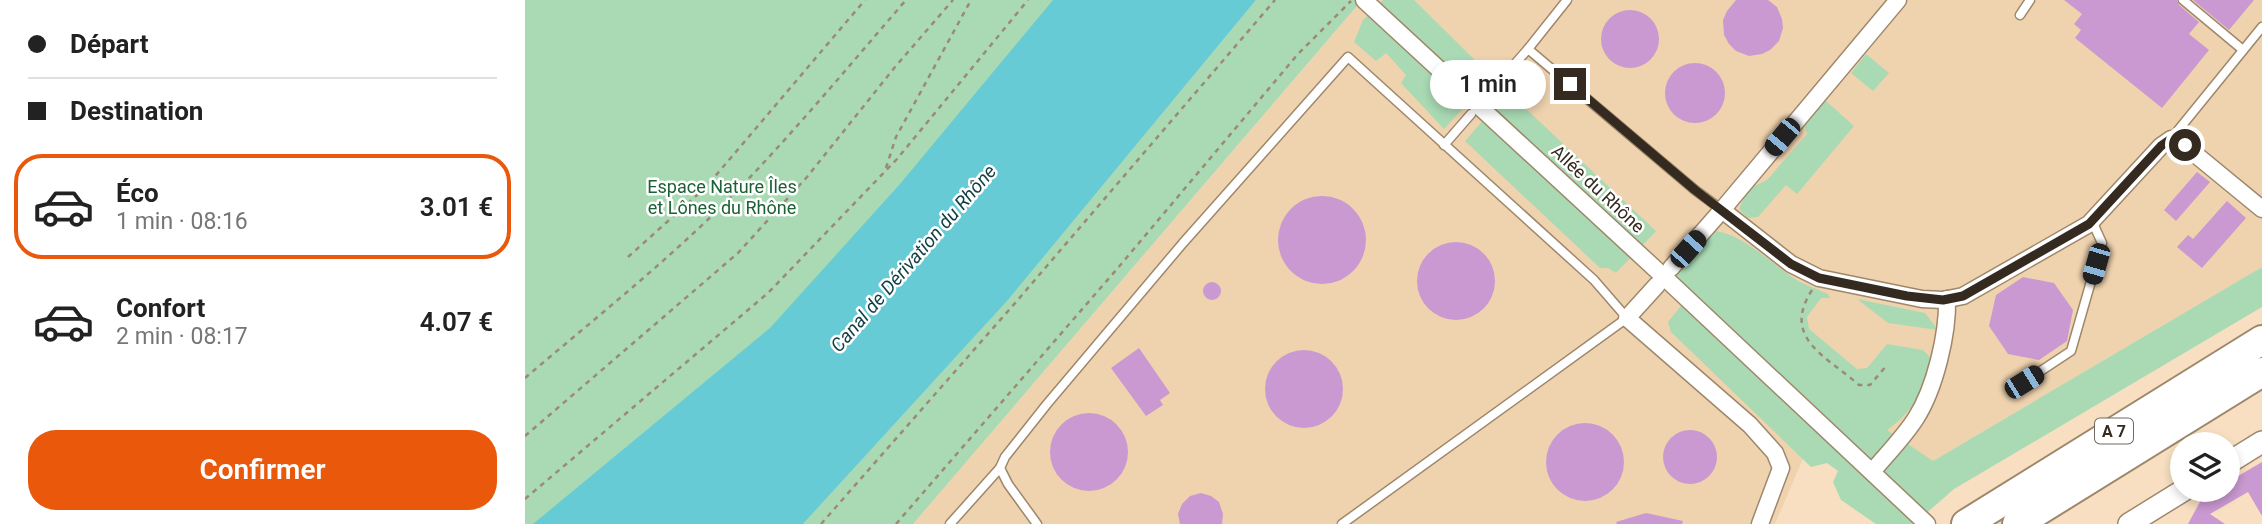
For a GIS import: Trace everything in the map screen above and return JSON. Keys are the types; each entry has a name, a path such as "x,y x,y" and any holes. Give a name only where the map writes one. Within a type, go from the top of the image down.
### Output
{"highway":[{"name":"A 7","path":"1966,524 2262,340"},
{"name":"A 7","path":"2017,524 2262,372"}],"main road":[{"path":"2240,456 2262,442"},
{"path":"2129,524 2170,499"}],"street":[{"path":"1671,268 1898,0"},
{"name":"Allée du Rhône","path":"1370,5 1922,520"},
{"path":"1722,210 1791,264 1819,278 1922,299 1947,299 1963,296 2092,221 2161,146 2171,139 2185,145 2262,209"},
{"path":"1657,285 1627,318 1750,425 1775,453 1781,468 1760,524"},
{"path":"1872,472 1917,417 1927,395 1947,322 1947,299"}],"lane":[{"path":"1486,97 1567,0"},
{"path":"2020,15 2030,0"},
{"path":"2183,0 2243,50"},
{"path":"2171,139 2262,27"},
{"path":"1528,48 1722,210"},
{"path":"950,524 1000,468 1005,457 1064,384 1183,243 1348,57 1594,280 1627,318 1342,524"},
{"path":"1444,145 1471,114"},
{"path":"2024,382 2071,351 2102,243 2092,221"},
{"path":"1000,468 1008,484 1037,524"}],"path":[{"path":"628,257 706,187 865,0"},
{"path":"525,379 727,201 787,137 906,0"},
{"path":"525,436 738,253 807,177 895,67 953,0"},
{"path":"884,171 896,137 971,0"},
{"path":"525,499 768,293 897,159 1028,0"},
{"path":"821,524 1025,292 1275,0"},
{"path":"896,524 1117,269 1298,54 1352,0"},
{"path":"1819,278 1805,301 1800,319 1803,335 1859,385 1870,386 1887,365"}],"shaded area":[{"path":"1362,0 2262,0 2262,267 1933,461 1804,456 1775,524 913,524"}],"green space":[{"name":"Espace Nature Îles et Lônes du Rhône","path":"525,0 1151,0 662,524 525,524"},
{"path":"1256,0 1362,0 913,524 803,524 1008,300"},
{"path":"1383,0 1414,0 1492,77 1444,129 1401,83 1406,75 1386,53 1376,61 1354,42 1363,20"},
{"path":"1866,54 1889,73 1873,91 1851,73"},
{"path":"1508,92 1656,231 1616,273 1608,268 1600,268 1465,141"},
{"path":"1825,100 1854,126 1797,194 1786,185 1758,217 1748,218 1739,209 1748,189 1767,180 1807,134 1804,124"},
{"path":"1716,231 1739,239 1802,283 1828,294 1830,298 1821,298 1807,317 1809,329 1857,369 1867,368 1887,344 1923,350 1934,361 1917,400 1904,416 1887,430 1933,461 2262,267 2262,307 1954,489 1914,524 1876,524 1841,500 1833,482 1838,471 1827,463 1811,467 1671,332 1668,322 1691,293 1673,278"},
{"path":"1857,299 1925,313 1938,330 1888,323"}],"water":[{"name":"Canal de Dérivation du Rhône","path":"1053,0 1256,0 1008,300 803,524 533,524 770,328 900,184"}],"building":[{"path":"1736,0 1768,0 1777,7 1783,28 1779,41 1770,50 1749,56 1736,51 1729,44 1724,35 1723,20"},
{"path":"2064,0 2177,0 2179,5 2199,22 2189,34 2209,50 2162,108 2075,38 2081,30 2074,24 2082,14"},
{"path":"2193,0 2254,0 2229,30"},
{"path":"1624,10 1636,10 1651,18 1659,33 1659,45 1651,60 1636,68 1624,68 1609,60 1601,45 1601,33 1609,18"},
{"path":"1695,63 1712,68 1720,76 1725,93 1720,110 1712,118 1695,123 1678,118 1670,110 1665,93 1670,76 1678,68"},
{"path":"2197,172 2210,182 2176,221 2164,210"},
{"path":"1313,196 1331,196 1347,203 1359,215 1366,231 1366,249 1359,265 1347,277 1331,284 1313,284 1297,277 1285,265 1278,249 1278,231 1285,215 1297,203"},
{"path":"2227,201 2246,218 2202,268 2177,247 2188,235 2193,239"},
{"path":"1456,242 1471,245 1483,254 1492,266 1495,281 1492,296 1483,308 1471,317 1456,320 1441,317 1429,308 1420,296 1417,281 1420,266 1429,254 1441,245"},
{"path":"2023,277 2054,283 2073,310 2067,341 2039,360 2008,354 1989,326 1996,295"},
{"path":"1208,282 1216,282 1221,291 1219,298 1208,300 1203,295 1203,287"},
{"path":"1139,348 1170,393 1160,400 1163,405 1146,416 1111,368"},
{"path":"1304,350 1319,353 1332,361 1340,374 1343,389 1340,404 1332,417 1319,425 1304,428 1289,425 1276,417 1268,404 1265,389 1268,374 1276,361 1289,353"},
{"path":"1089,413 1104,416 1121,430 1128,452 1125,467 1111,484 1089,491 1074,488 1057,474 1050,452 1053,437 1067,420"},
{"path":"1585,423 1600,426 1613,434 1621,447 1624,462 1621,477 1613,490 1600,498 1585,501 1570,498 1557,490 1549,477 1546,462 1549,447 1557,434 1570,426"},
{"path":"1690,430 1709,438 1717,457 1709,476 1690,484 1671,476 1663,457 1671,438"},
{"path":"2262,462 2262,516 2248,492 2240,497 2240,475"},
{"path":"1201,493 1219,502 1223,514 1222,524 1180,524 1178,514 1182,504 1190,496"},
{"path":"2200,502 2231,502 2210,514 2225,524 2188,524"},
{"path":"1646,513 1683,521 1682,524 1616,522"}],"route":[{"path":"1570,84 1695,190 1791,264 1819,278 1922,299 1943,300 1963,296 2089,224 2161,146 2171,139 2185,145"}]}
